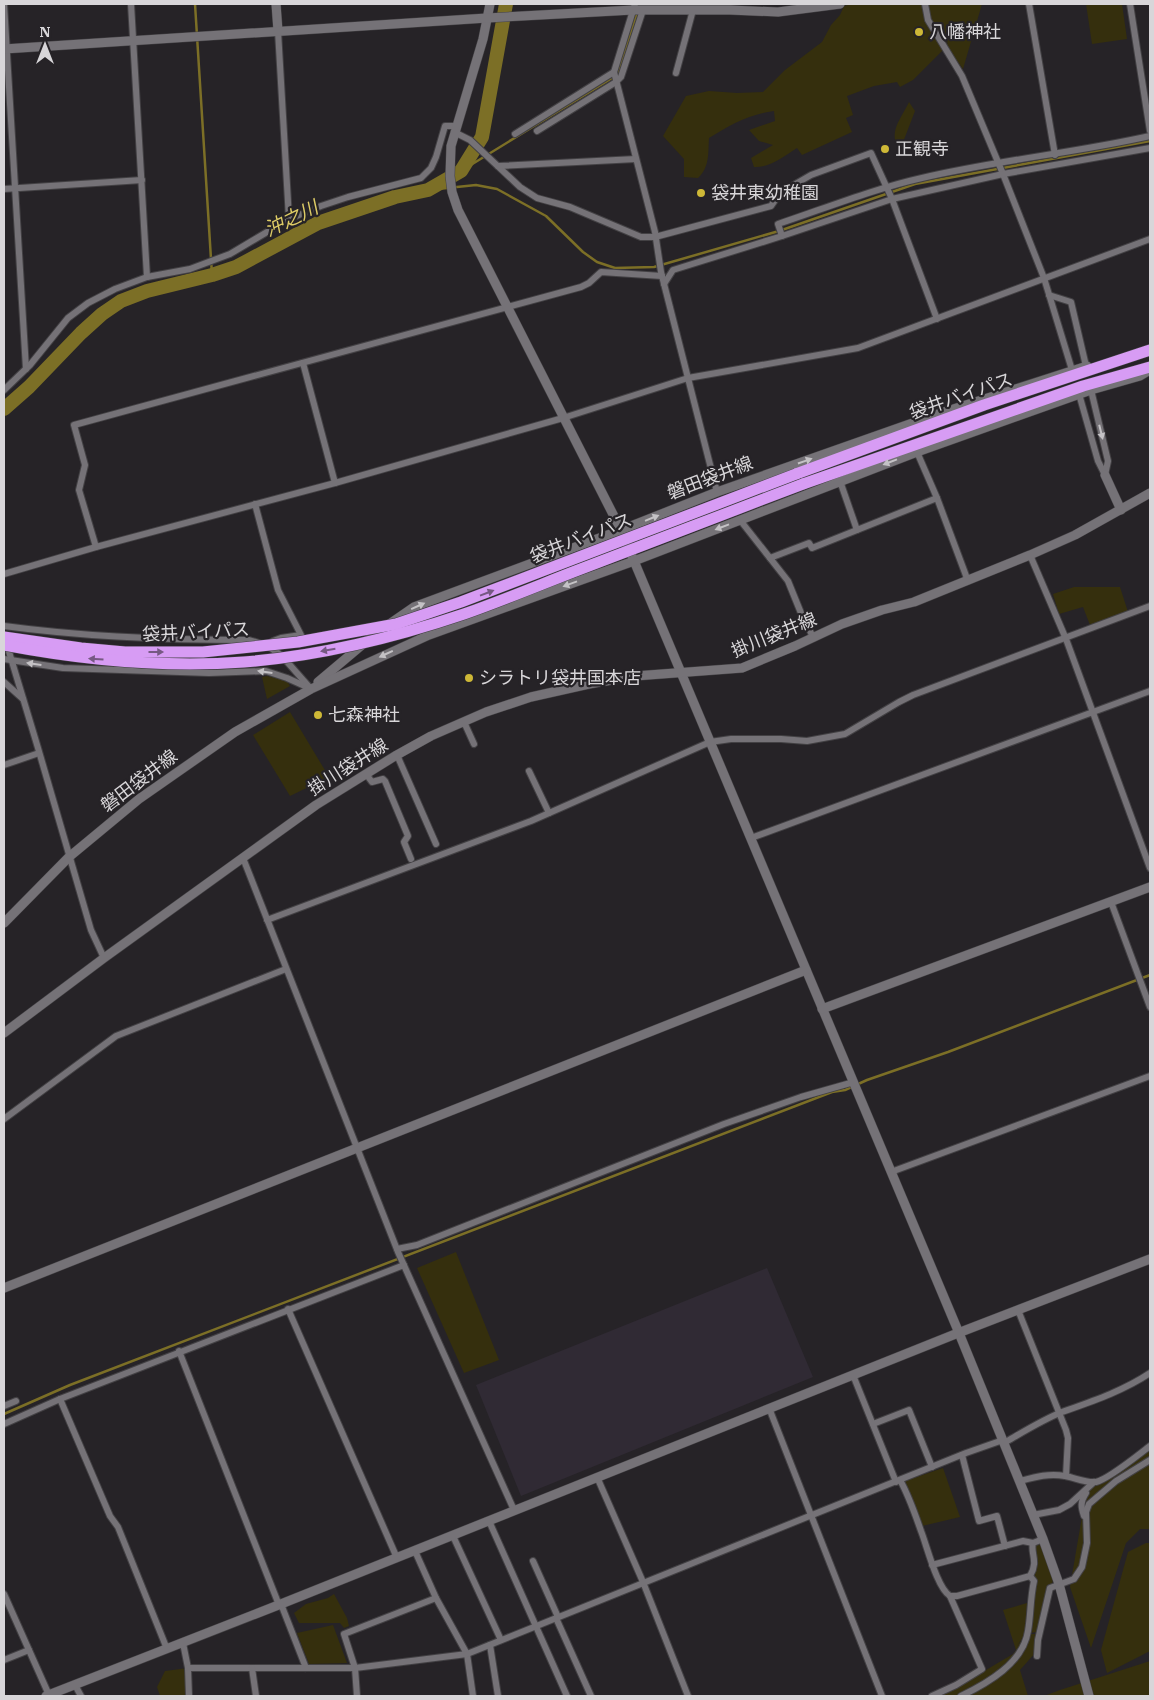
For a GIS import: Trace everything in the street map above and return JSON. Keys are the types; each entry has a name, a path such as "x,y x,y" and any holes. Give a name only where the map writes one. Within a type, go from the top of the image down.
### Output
{"highway":[{"name":"袋井バイパス","path":"4,636 80,648 125,652 203,652 298,642 396,624 461,602 796,474 984,406 1149,351"},
{"name":"袋井バイパス","path":"4,645 84,658 124,662 202,664 254,660 343,647 397,635 464,614 803,484 1083,386 1150,369"}],"street":[{"path":"4,4 5,49 26,369"},
{"path":"131,4 148,277"},
{"path":"276,4 289,219"},
{"path":"490,4 491,18 455,129 450,161 452,192 458,210 506,308 621,530 634,560 892,1172 1034,1515 1059,1584 1089,1696"},
{"path":"5,49 507,17 634,7 643,10 694,10 781,8 840,4"},
{"path":"925,4 928,20 962,76 1001,168 1044,278 1072,370"},
{"path":"1029,4 1056,155"},
{"path":"1130,4 1150,131"},
{"path":"634,7 614,72 655,237 661,274 717,492"},
{"path":"537,131 616,82 621,77 643,10"},
{"path":"676,73 694,10"},
{"path":"515,134 614,72"},
{"path":"4,390 26,369 68,318 88,303 115,289 148,277 190,269 230,254 289,219 348,197 421,178 431,168 445,126 455,129 470,140 520,187 537,198 570,207 641,237 655,237 771,206 780,193 811,175 871,153 891,198 937,319"},
{"path":"664,284 673,270 780,232 891,198 1001,168 1150,136"},
{"path":"780,232 778,224 922,178 1150,148"},
{"path":"498,166 636,159"},
{"path":"4,189 142,180"},
{"path":"4,574 563,418 688,378 858,348 1150,239"},
{"path":"96,547 79,490 85,465 74,425 581,287 589,283 601,272 661,274"},
{"path":"1049,295 1071,302 1086,366"},
{"name":"磐田袋井線","path":"311,689 368,640 414,607 717,492 942,413 1072,370 1149,351"},
{"path":"303,363 335,483"},
{"name":"磐田袋井線","path":"4,923 69,856 139,799 235,732 311,689 429,635 634,560 917,452 1090,390 1140,376 1150,369"},
{"path":"1090,390 1108,461 1106,475"},
{"path":"1079,394 1098,461 1121,510"},
{"path":"917,452 937,498 968,581"},
{"path":"840,481 857,530"},
{"name":"掛川袋井線","path":"4,1032 316,805 396,755 431,736 486,712 541,694 634,676 742,668 842,624 882,610 914,602 1030,555 1075,535 1150,494"},
{"path":"770,558 809,543 812,548 937,498"},
{"path":"255,504 278,590 301,636 281,638 265,644"},
{"path":"740,520 788,581 801,613 814,637"},
{"path":"1030,555 1066,639 1150,868"},
{"path":"267,920 531,821 710,742 751,739 807,741 845,734 913,696 1150,606"},
{"path":"4,626 90,636 176,640 249,640 265,644 282,656 311,689"},
{"path":"4,636 13,661 91,930 104,958"},
{"path":"4,659 63,668 209,673 266,670 311,689"},
{"path":"4,682 23,699"},
{"path":"751,838 1150,691"},
{"path":"464,722 474,744"},
{"path":"4,765 39,753"},
{"path":"396,755 436,844"},
{"path":"529,770 549,812"},
{"path":"366,774 372,782 383,779 385,781 408,836 404,842 411,859"},
{"path":"243,858 398,1250 514,1510"},
{"path":"822,1009 1150,887"},
{"path":"1111,902 1150,1007"},
{"path":"4,1119 116,1036 286,969"},
{"path":"4,1288 806,970"},
{"path":"892,1172 1150,1076"},
{"path":"398,1250 417,1245 724,1124 801,1096 854,1082"},
{"path":"4,1594 48,1696 453,1536 769,1408 1150,1259"},
{"path":"4,1424 60,1399 404,1264"},
{"path":"288,1310 397,1558"},
{"path":"1018,1310 1068,1438 1066,1476"},
{"path":"179,1352 306,1668"},
{"path":"188,1668 355,1668 467,1654 962,1455 1004,1441 1045,1419 1090,1404 1135,1383 1150,1373"},
{"path":"853,1375 872,1424 921,1531 932,1565 945,1591 950,1596 982,1669 956,1686 932,1696"},
{"path":"60,1399 110,1516 118,1527 167,1649"},
{"path":"4,1406 16,1401"},
{"path":"769,1408 882,1696"},
{"path":"872,1424 909,1410 932,1467"},
{"path":"1020,1481 1040,1475 1066,1476 1086,1482 1102,1480 1150,1446"},
{"path":"962,1455 979,1520 997,1516 1005,1546"},
{"path":"1037,1656 1039,1635 1050,1588 1074,1579 1082,1567 1087,1543 1085,1520 1089,1504 1116,1481 1150,1460"},
{"path":"598,1477 643,1582 688,1696"},
{"path":"1034,1515 1059,1510 1070,1504 1094,1482"},
{"path":"1085,1520 1081,1507 1082,1499 1094,1482"},
{"path":"489,1521 567,1696"},
{"path":"453,1536 501,1640"},
{"path":"932,1565 1023,1541 1033,1543 1043,1539"},
{"path":"950,1596 957,1596 1030,1576 1033,1572 1035,1560 1033,1543"},
{"path":"415,1551 436,1598 467,1654 473,1696"},
{"path":"533,1561 591,1696"},
{"path":"961,1696 978,1688 1016,1659 1022,1650 1028,1633 1030,1598 1034,1581 1030,1576"},
{"path":"357,1696 355,1668 344,1634 436,1598"},
{"path":"1028,1633 1039,1635"},
{"path":"183,1643 188,1668 189,1696"},
{"path":"490,1644 498,1696"},
{"path":"4,1660 29,1650"},
{"path":"252,1668 256,1696"},
{"path":"75,1685 81,1696"}],"shaded area":[{"path":"852,4 982,4 963,69 947,47 948,35 945,48 913,80 900,87 897,82 874,86 847,96 853,115 846,118 852,132 802,155 797,148 771,164 754,167 751,158 773,145 759,141 749,130 775,121 774,111 765,112 748,117 709,138 708,160 702,174 698,178 684,177 684,159 663,136 686,96 709,91 763,92 785,70 822,42 844,6"},
{"path":"1086,4 1122,4 1127,39 1092,44"},
{"path":"909,102 915,111 900,150 896,144 895,132"},
{"path":"1074,587 1120,587 1128,612 1090,625 1083,607 1059,614 1053,594"},
{"path":"267,676 287,681 290,686 267,699 262,677"},
{"path":"290,712 329,777 290,796 253,735"},
{"path":"456,1252 499,1360 464,1373 417,1268"},
{"path":"767,1268 813,1377 521,1496 476,1385"},
{"path":"1150,1443 1150,1529 1140,1529 1126,1543 1091,1648 1070,1587 1086,1493"},
{"path":"943,1468 960,1517 922,1526 905,1481"},
{"path":"1042,1543 1053,1580 1039,1632 1028,1633 1034,1581 1030,1576 1032,1545"},
{"path":"1146,1543 1150,1543 1150,1651 1107,1673 1101,1650 1128,1552"},
{"path":"334,1594 347,1618 349,1626 344,1628 340,1623 299,1623 294,1613 306,1604 328,1598"},
{"path":"1027,1603 1025,1634 1017,1646 1027,1634 1035,1634 1036,1652 1020,1670 1028,1696 933,1696 954,1689 1013,1654 1016,1650 1003,1610"},
{"path":"333,1625 347,1663 309,1664 297,1633"},
{"path":"1150,1661 1150,1696 1044,1696 1060,1690"},
{"path":"188,1668 189,1696 160,1696 157,1687 165,1671"}],"waterway":[{"path":"195,4 212,275"},
{"name":"沖之川","path":"4,409 29,387 81,333 102,314 121,301 147,291 236,267 318,223 395,197 428,190 461,171 482,137 506,4"},
{"path":"461,171 617,75 637,13"},
{"path":"428,190 476,185 497,189 546,216 583,252 597,262 615,268 654,267 779,231 915,184 1150,141"},
{"path":"4,1414 70,1385 832,1092 845,1090 867,1080 948,1052 1150,975"}],"place":[{"name":"八幡神社","path":"919,32"},
{"name":"正観寺","path":"885,149"},
{"name":"袋井東幼稚園","path":"701,193"},
{"name":"シラトリ袋井国本店","path":"469,678"},
{"name":"七森神社","path":"318,715"}]}
